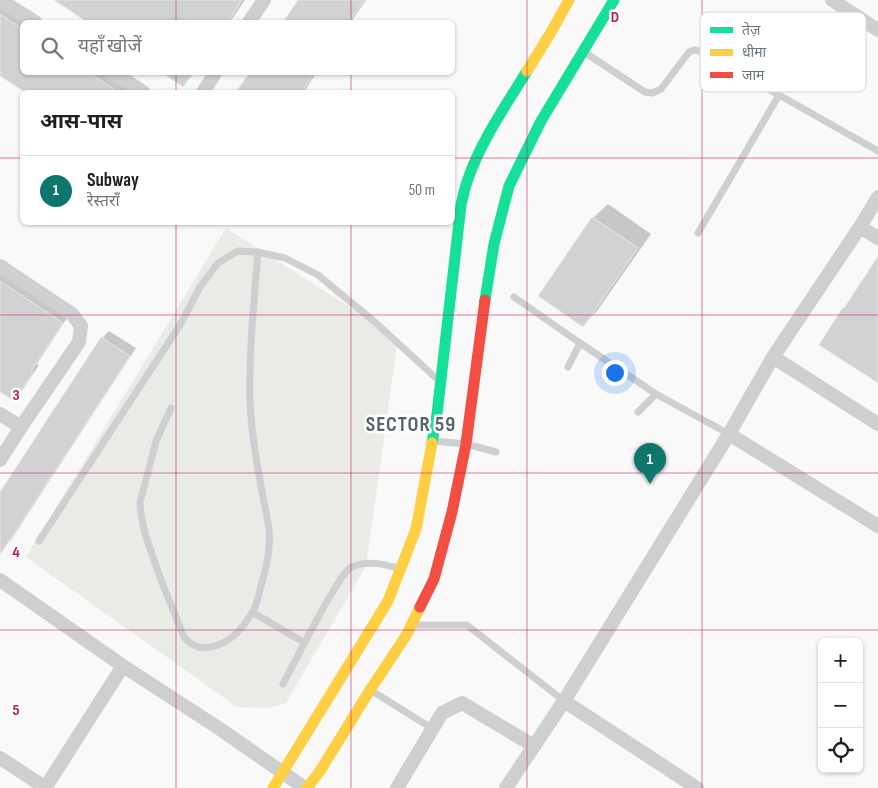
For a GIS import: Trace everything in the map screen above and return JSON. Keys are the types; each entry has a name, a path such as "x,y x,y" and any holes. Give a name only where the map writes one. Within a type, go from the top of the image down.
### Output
{"street":[{"path":"0,0 32,20"},
{"path":"250,20 264,0"},
{"path":"273,788 388,600 416,529 433,441 461,205 468,179 498,119 569,0"},
{"path":"0,580 123,666 306,788 320,771 407,634 434,580 452,512 466,444 480,328 494,244 509,186 541,121 614,0"},
{"path":"832,0 850,12"},
{"path":"866,22 878,30"},
{"path":"117,75 140,90"},
{"path":"204,90 214,75"},
{"path":"506,788 564,701 729,434 773,357 878,197"},
{"path":"860,227 878,238"},
{"path":"0,266 72,314 81,326 79,342 0,460"},
{"path":"773,357 878,424"},
{"path":"0,414 21,427"},
{"path":"729,434 878,526"},
{"path":"0,758 46,788 123,666"},
{"path":"564,701 697,788"},
{"path":"397,788 442,713 462,702 534,746"}],"lane":[{"path":"582,52 645,92 653,93 661,89 690,52 694,50 700,51"},
{"path":"775,92 878,151"},
{"path":"698,233 780,95"},
{"path":"39,541 176,332 200,288 218,263 238,251 258,252 285,258 318,275 376,323 441,382"},
{"path":"171,408 156,440 140,503 141,514 161,580 184,637 194,646 214,647 222,644 238,632 252,612 257,601 270,548 250,401 251,344 258,252"},
{"path":"514,297 656,394 729,434"},
{"path":"568,367 580,343"},
{"path":"638,412 656,394"},
{"path":"433,441 466,444 496,452"},
{"path":"283,684 323,608 344,574 350,568 356,565 371,563 400,569"},
{"path":"252,612 305,643"},
{"path":"412,625 467,625 564,701"},
{"path":"370,690 433,729"}],"shaded area":[{"path":"226,228 398,338 366,566 286,703 268,708 237,707 26,557"}],"building":[{"path":"54,0 242,0 229,20 84,20"},
{"path":"298,0 364,0 350,20 284,20"},
{"path":"0,14 20,28 20,75 92,75 115,90 22,90 0,76"},
{"path":"165,75 191,75 183,87"},
{"path":"248,75 313,75 303,90 237,90"},
{"path":"592,217 638,248 583,327 538,296"},
{"path":"878,256 878,383 819,345"},
{"path":"0,281 63,323 31,371 33,372 14,401 0,392"},
{"path":"101,337 130,356 0,555 0,492"}],"traffic: fast":[{"path":"485,300 494,244 509,186 541,121 614,0"},
{"path":"432,443 464,192 473,165 487,137 527,71"}],"traffic: slow":[{"path":"527,71 569,0"},
{"path":"273,788 388,601 416,529 432,443"},
{"path":"307,788 320,771 407,634 420,607"}],"traffic: jam":[{"path":"420,607 434,579 452,512 466,444 485,300"}],"place":[{"name":"Subway","path":"650,484"}],"district":[{"name":"SECTOR 59","path":"411,424"}]}
